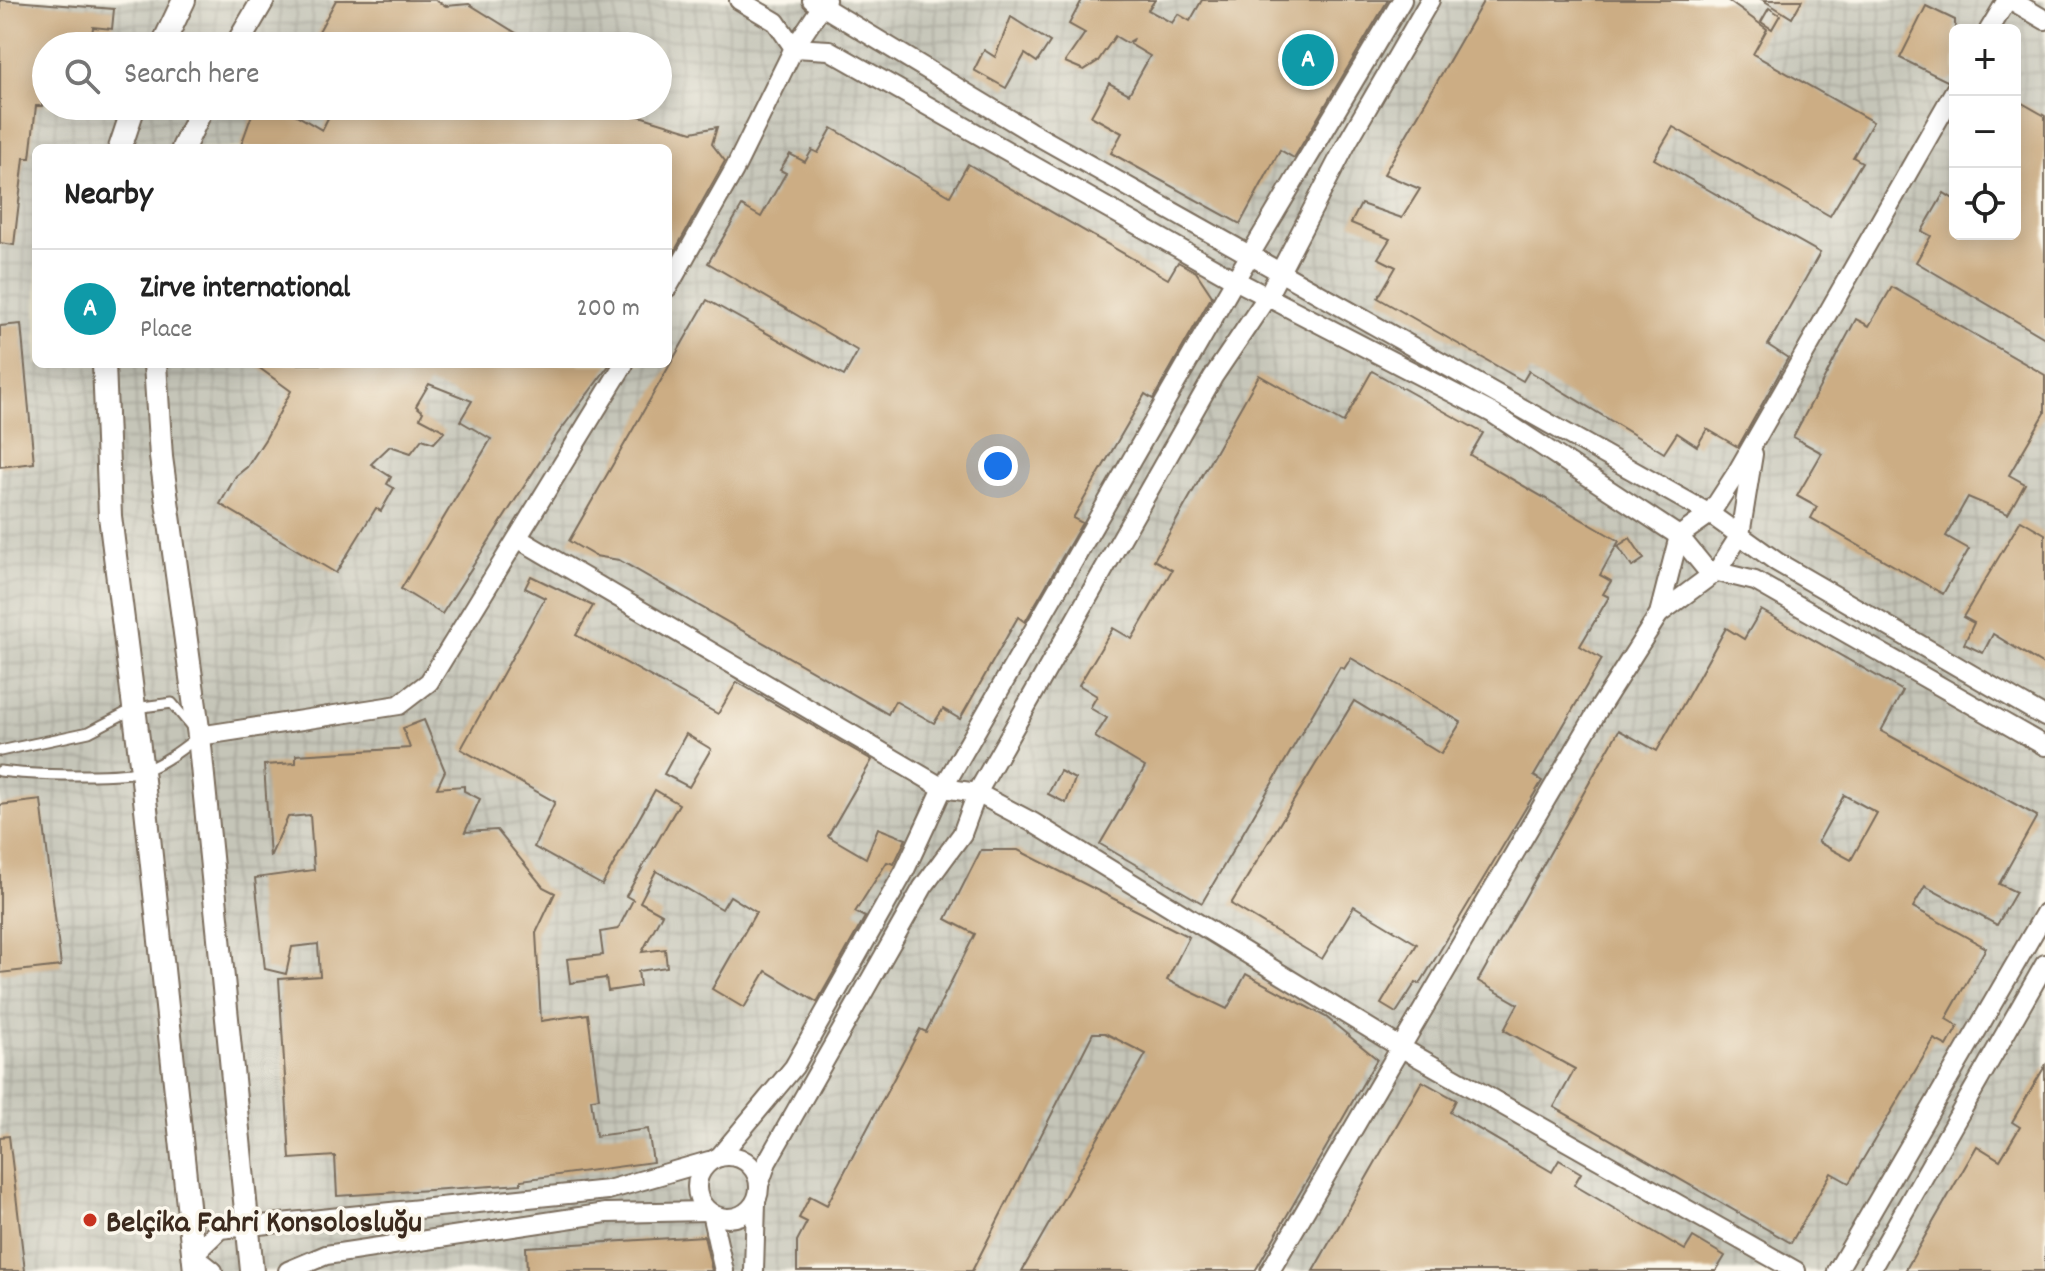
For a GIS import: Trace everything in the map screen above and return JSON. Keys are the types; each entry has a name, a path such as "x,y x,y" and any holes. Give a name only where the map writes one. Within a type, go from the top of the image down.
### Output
{"street":[{"path":"169,32 184,0"},
{"path":"244,32 263,0"},
{"path":"739,0 776,22 794,48"},
{"path":"758,1194 738,1217 724,1219 709,1212 700,1202 696,1185 714,1159 794,1067 904,872 943,788 1235,280 1402,0"},
{"path":"754,1271 758,1194 767,1162 923,887 962,834 977,793 1213,377 1267,297 1348,141 1430,0"},
{"path":"1993,24 2009,0 2045,20"},
{"path":"672,280 734,170 820,2 872,39 1029,131 1251,253 1710,514 1777,562 2045,717"},
{"path":"794,48 829,50 1235,280 1492,413 1679,536 1706,569 1755,581 2045,746"},
{"path":"1270,1271 1659,614 1679,536 1710,514 1952,96"},
{"path":"121,144 127,120"},
{"path":"185,144 196,120"},
{"path":"1015,153 1029,131"},
{"path":"104,368 110,516 135,708 194,1263"},
{"path":"155,368 161,457 199,736 252,1271"},
{"path":"199,736 399,705 429,682 622,368"},
{"path":"1659,614 1717,571 1740,535 1756,439"},
{"path":"519,539 943,788 977,793 1032,822 1400,1047 1796,1271"},
{"path":"1891,658 1905,635"},
{"path":"1837,1271 2045,913"},
{"path":"1870,1271 2045,964"},
{"path":"2005,981 2028,994"},
{"path":"194,1263 220,1229 608,1190 714,1159 740,1158 749,1163 758,1194"},
{"path":"288,1271 326,1255 606,1213 709,1212"},
{"path":"709,1212 724,1271"},
{"path":"194,1263 213,1271"}],"lane":[{"path":"0,751 89,732 135,708 172,703 199,736 172,757 142,771 30,775 0,771"}],"shaded area":[{"path":"0,0 2045,0 2045,1271 0,1271"}],"building":[{"path":"0,0 114,9 112,29 93,27 92,32 32,32 34,120 30,158 24,158 14,245 0,243"},
{"path":"336,0 435,0 446,6 469,4 514,32 319,32"},
{"path":"1082,0 1155,0 1148,10 1172,23 1178,14 1190,21 1202,0 1388,0 1294,158 1280,150 1240,224 1111,153 1122,133 1091,116 1109,83 1129,94 1150,56 1130,44 1132,40 1127,43 1115,36 1098,61 1084,70 1065,62 1085,33 1069,24"},
{"path":"1484,0 1727,0 1767,29 1753,54 1873,122 1853,157 1862,162 1830,216 1673,127 1654,159 1820,253 1768,345 1788,358 1738,447 1707,429 1697,446 1677,433 1664,453 1529,371 1523,381 1378,298 1396,267 1378,258 1390,239 1351,223 1361,204 1402,218 1420,189 1384,174"},
{"path":"1763,0 1802,0 1792,18"},
{"path":"1926,6 1955,20 1955,24 1949,24 1949,80 1900,58"},
{"path":"1769,8 1780,15 1772,29 1761,22"},
{"path":"1011,17 1050,42 1037,62 1025,54 1006,88 974,70 984,50 995,57"},
{"path":"2021,102 2045,116 2045,338 1916,262 1931,236 1922,231 1944,193 1949,196 1949,240 2021,240"},
{"path":"250,120 305,120 322,130 327,120 653,120 692,132 717,127 712,144 725,161 672,256 672,144 241,144"},
{"path":"832,128 950,196 968,164 1168,279 1178,262 1196,272 1212,296 1153,399 1145,394 1073,518 1082,523 1025,622 1018,617 960,719 943,709 934,723 895,701 888,714 619,560 595,556 569,541 668,368 672,368 672,361 707,300 844,376 858,351 708,263 742,206 761,217 786,173 780,170 790,154 805,162 812,150 818,153"},
{"path":"1892,287 2045,375 2045,413 2009,475 2025,484 2008,514 1968,497 1946,536 1969,549 1943,594 1811,518 1817,507 1797,496 1822,453 1793,437 1856,319 1869,326"},
{"path":"21,324 34,463 0,467 0,326"},
{"path":"259,368 607,368 557,435 442,614 401,589 491,439 460,421 472,401 429,384 416,406 423,412 420,418 445,431 434,443 422,439 411,453 390,446 371,464 391,477 387,484 394,488 381,511 376,508 336,573 220,504 236,476 247,467 266,438 291,391"},
{"path":"1372,371 1483,433 1470,455 1619,541 1600,575 1611,581 1603,594 1609,597 1580,646 1602,659 1534,776 1542,781 1420,984 1416,982 1396,1013 1381,1004 1417,944 1354,906 1322,959 1231,904 1354,701 1441,754 1461,722 1351,658 1344,669 1340,667 1202,903 1100,844 1145,767 1095,737 1107,718 1090,708 1097,696 1079,685 1113,628 1132,639 1172,570 1154,560 1259,375 1343,423"},
{"path":"2021,520 2045,534 2045,666 1993,634 1983,653 1964,644 1974,623 1963,617"},
{"path":"1630,538 1644,559 1632,567 1618,546"},
{"path":"531,576 593,606 576,635 718,714 737,682 872,760 828,836 866,858 878,828 906,839 894,864 887,862 855,912 865,917 817,1002 766,971 744,1008 712,989 756,912 730,896 722,909 656,871 640,902 662,914 642,952 665,949 667,967 638,971 640,986 608,991 606,978 570,983 567,959 603,955 600,932 618,929 633,900 626,896 679,804 655,790 602,885 534,847 555,802 461,749 545,598 525,588","holes":["686,734 711,749 689,787 664,774"]},
{"path":"1761,610 1903,691 1881,731 2037,816 1999,884 2016,892 1997,925 1925,886 1913,907 1986,948 1946,1019 1958,1026 1947,1046 1934,1039 1849,1183 1831,1173 1791,1243 1554,1107 1575,1069 1504,1030 1518,1004 1478,981 1619,730 1657,751 1726,628 1744,639","holes":["1844,795 1877,813 1851,860 1818,842"]},
{"path":"424,720 445,771 437,788 464,786 464,791 480,799 465,832 497,830 543,887 555,893 536,933 541,1021 588,1014 599,1098 591,1099 596,1136 648,1129 653,1162 521,1180 521,1184 337,1196 335,1156 290,1159 279,979 320,976 318,944 292,947 286,974 265,969 255,878 314,870 310,815 288,817 270,857 264,765 296,763 296,755 410,748 403,728"},
{"path":"1060,771 1075,779 1066,803 1048,794"},
{"path":"41,800 61,966 0,973 0,805"},
{"path":"981,850 1018,850 1189,937 1167,980 1227,1009 1246,974 1326,1017 1377,1059 1255,1271 1022,1271 1146,1054 1105,1033 1093,1033 972,1271 797,1271 797,1241 807,1222 799,1218 810,1196 827,1205 920,1029 926,1032 975,934 946,919"},
{"path":"2045,1066 2045,1271 1905,1271 1977,1146 2000,1160 2020,1127 2012,1122"},
{"path":"1422,1081 1456,1100 1450,1112 1552,1172 1559,1160 1581,1173 1574,1185 1685,1250 1693,1237 1725,1256 1716,1271 1313,1271"},
{"path":"9,1136 25,1271 0,1271 0,1137"},
{"path":"704,1236 712,1271 527,1271 526,1247"}],"place":[{"name":"Zirve international","path":"1308,60"},
{"name":"Belçika Fahri Konsolosluğu","path":"90,1220"}]}
